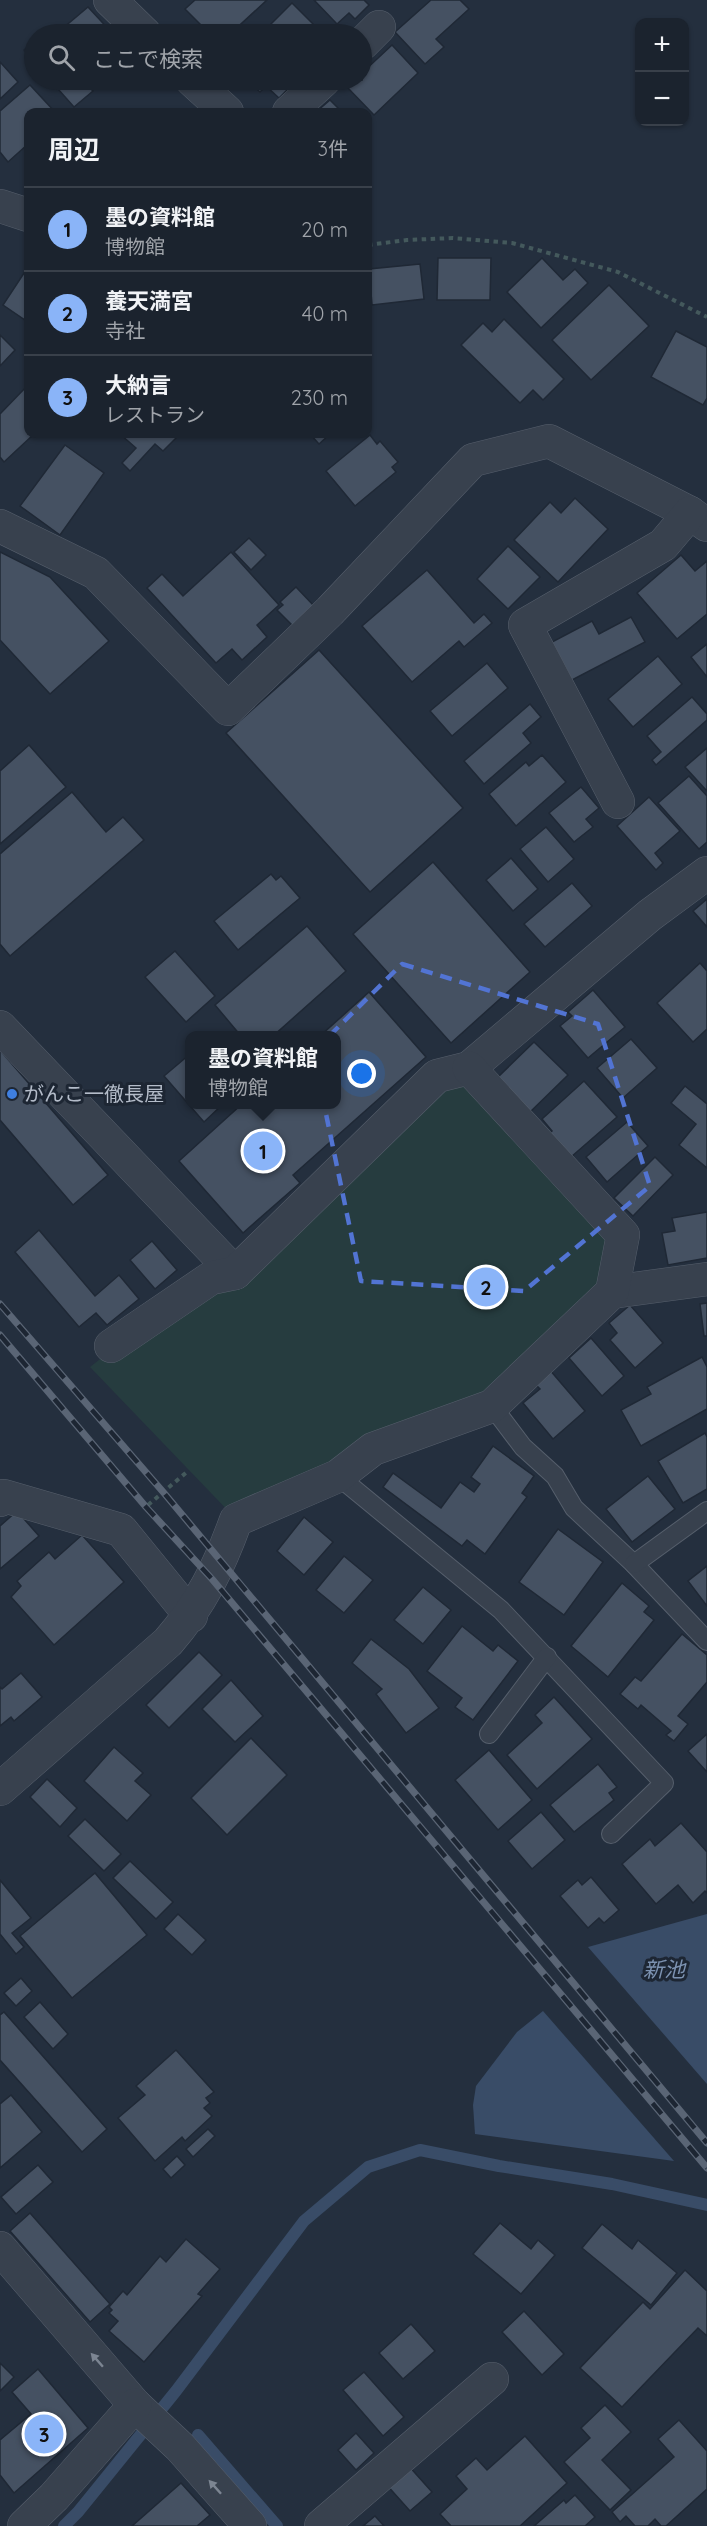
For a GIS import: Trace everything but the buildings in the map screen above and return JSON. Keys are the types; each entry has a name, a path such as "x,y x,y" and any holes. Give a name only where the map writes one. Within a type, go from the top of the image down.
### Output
{"street":[{"path":"110,0 135,24"},
{"path":"203,90 223,108"},
{"path":"293,108 313,90"},
{"path":"0,206 24,214"},
{"path":"0,526 96,573 228,709 330,611 473,460 549,441 698,519 663,545 525,625 618,802"},
{"path":"111,1346 211,1278 235,1273 437,1076 469,1068 650,915 707,873"},
{"path":"0,1027 235,1273"},
{"path":"0,1789 168,1642 191,1616 221,1562 236,1520 338,1476 373,1449 492,1406 612,1292 623,1235 469,1068"},
{"path":"612,1292 707,1279"},
{"path":"0,1500 4,1496 121,1530 191,1616"},
{"path":"0,2248 135,2404 180,2447 250,2526"},
{"path":"321,2526 492,2379"},
{"path":"24,2526 54,2497 135,2404"}],"lane":[{"path":"492,1406 523,1448 555,1476 574,1508 634,1564 707,1641"},
{"path":"338,1476 501,1610 664,1783 611,1834"},
{"path":"634,1564 707,1511"},
{"path":"489,1734 547,1658"}],"path":[{"path":"372,244 453,238 512,243 618,273 707,317"},
{"path":"121,1530 188,1471"}],"highlighted area":[{"path":"402,964 598,1024 650,1186 524,1291 361,1281 313,1052"}],"green space":[{"path":"469,1070 621,1235 609,1290 492,1403 235,1518 90,1367"}],"water":[{"name":"新池","path":"707,1914 707,2084 588,1947"},
{"path":"543,2011 674,2161 475,2134 473,2105 476,2086 517,2032"}],"waterway":[{"path":"64,2526 78,2512 176,2391 304,2221 368,2167 420,2150 499,2166 612,2184 707,2205"},
{"path":"198,2435 277,2526"}],"railway":[{"path":"0,1304 164,1493 707,2143"},
{"path":"0,1335 146,1507 212,1579 707,2168"}],"place":[{"name":"がんこ一徹長屋","path":"12,1094"},
{"name":"墨の資料館","path":"263,1151"},
{"name":"養天満宮","path":"486,1287"},
{"name":"大納言","path":"44,2434"}]}
